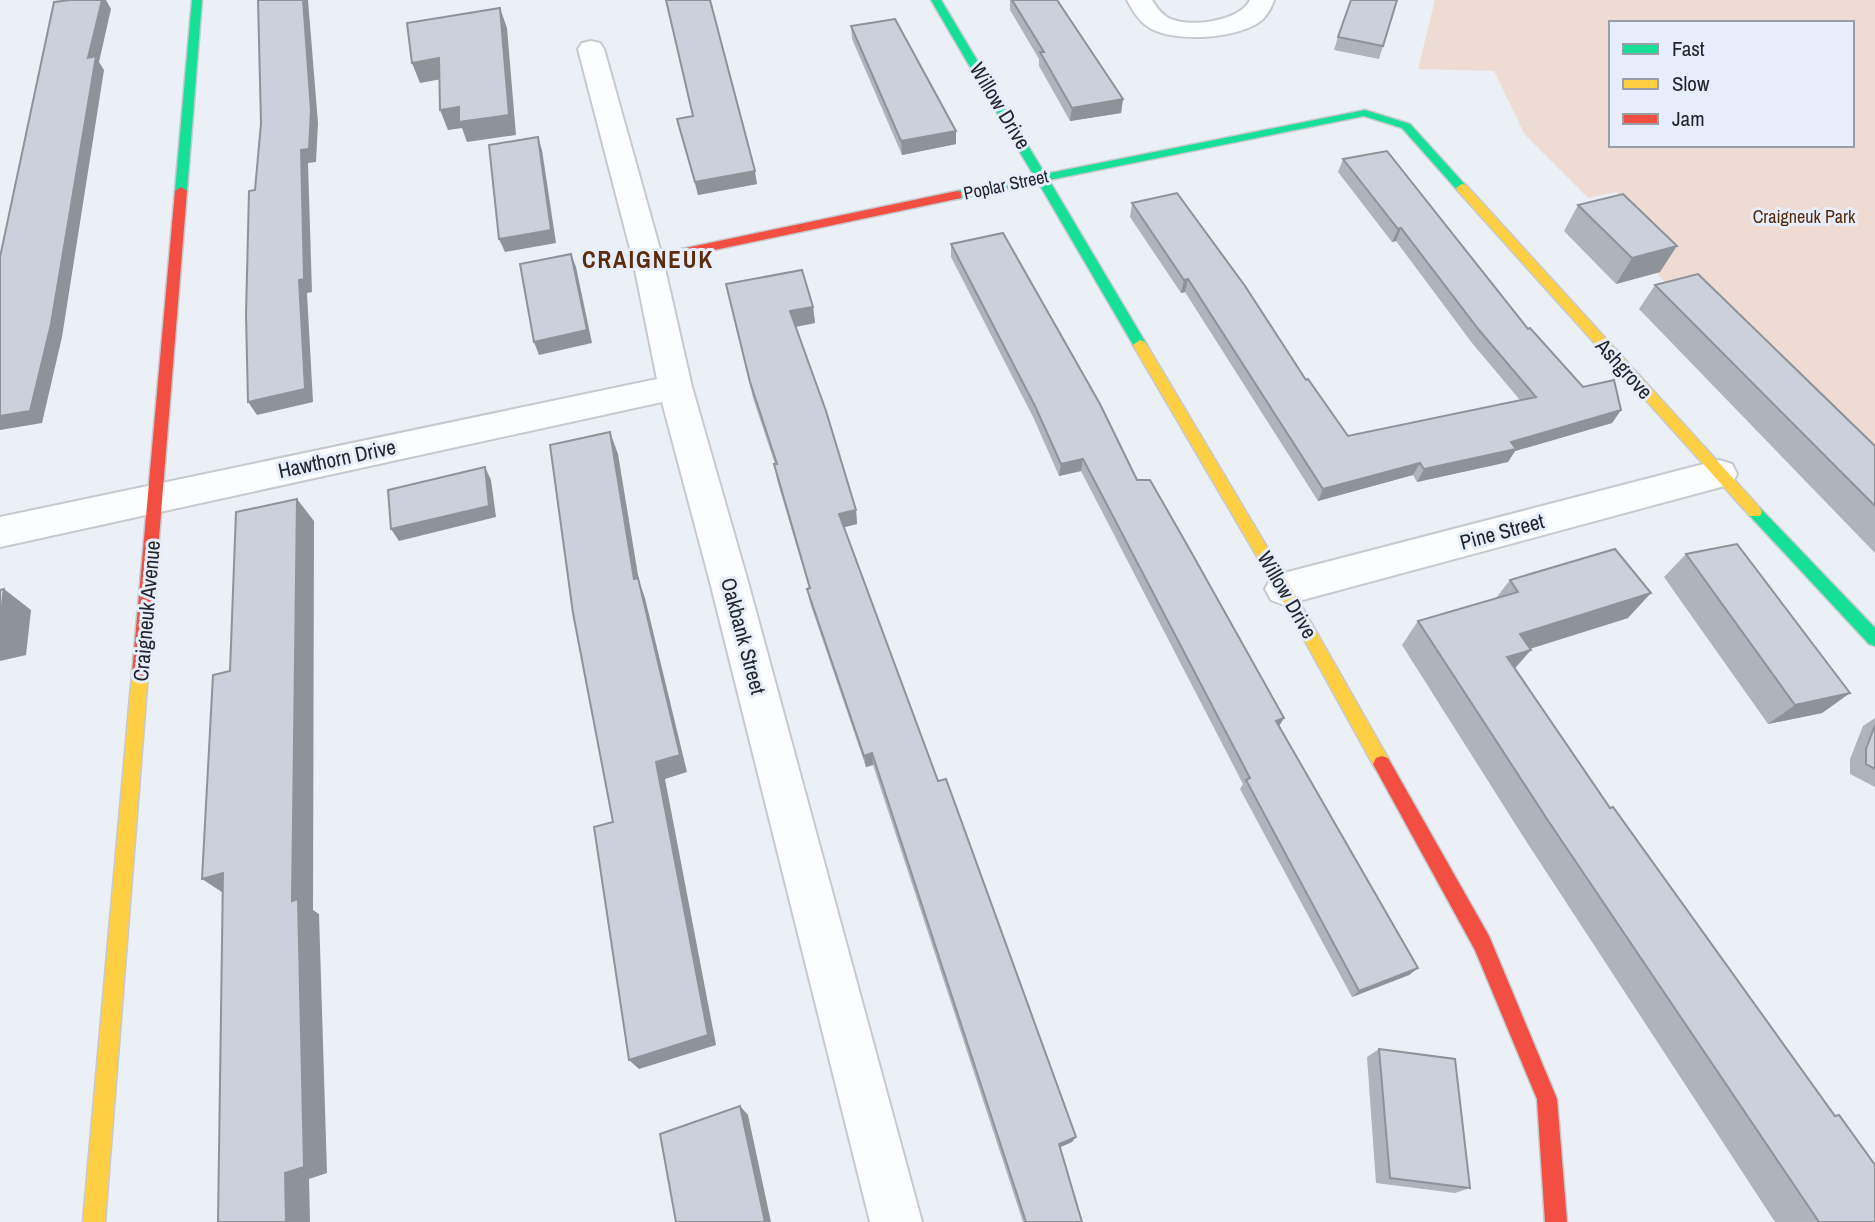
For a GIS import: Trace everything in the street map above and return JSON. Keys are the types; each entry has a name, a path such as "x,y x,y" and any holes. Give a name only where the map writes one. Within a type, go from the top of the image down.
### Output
{"street":[{"name":"Craigneuk Avenue","path":"94,1222 197,0"},
{"name":"Willow Drive","path":"936,0 1284,589 1482,943 1547,1099 1556,1222"},
{"path":"1139,0 1156,22 1173,28 1204,29 1240,23 1255,13 1262,0"},
{"name":"Oakbank Street","path":"591,49 648,261 675,387 729,582 896,1222"},
{"name":"Poplar Street","path":"648,261 1042,177 1366,113"},
{"name":"Ashgrove","path":"1366,113 1406,126 1719,474 1875,639"},
{"name":"Hawthorn Drive","path":"0,532 675,387"},
{"name":"Pine Street","path":"1284,589 1719,474"}],"green space":[{"name":"Craigneuk Park","path":"1435,0 1875,0 1875,513 1764,382 1656,273 1659,272 1625,200 1616,192 1588,198 1525,135 1494,71 1418,69"}],"building":[{"path":"102,0 88,58 96,56 51,324 30,411 0,416 0,257 54,2"},
{"path":"258,0 303,0 311,110 309,149 301,150 304,279 299,280 305,389 248,402 246,315 249,191 255,190 261,123"},
{"path":"666,0 710,0 755,171 695,182 677,119 693,116"},
{"path":"1012,0 1057,0 1123,99 1072,108 1040,52 1044,52"},
{"path":"1351,0 1397,0 1383,46 1338,37"},
{"path":"500,8 509,115 459,122 459,107 440,110 439,58 412,63 407,23"},
{"path":"895,19 956,131 901,141 851,26"},
{"path":"538,137 551,230 499,239 489,145"},
{"path":"1387,151 1528,329 1530,328 1583,387 1614,380 1621,410 1511,442 1516,449 1424,469 1420,463 1323,489 1188,279 1184,280 1132,203 1177,193 1245,286 1306,380 1308,379 1348,436 1536,397 1343,159"},
{"path":"1623,194 1677,246 1632,258 1578,205"},
{"path":"1003,233 1100,404 1137,480 1150,480 1190,550 1284,718 1276,721 1418,968 1359,991 1246,780 1250,778 1083,459 1061,464 1035,406 951,244"},
{"path":"571,254 587,330 534,342 520,264"},
{"path":"802,270 813,307 790,311 826,411 856,510 839,514 938,781 946,779 1076,1137 1059,1144 1082,1222 1026,1222 872,753 864,756 807,589 810,588 774,464 777,464 750,382 726,284"},
{"path":"1698,274 1875,446 1875,506 1655,285"},
{"path":"610,432 634,579 638,578 680,755 656,762 708,1035 629,1060 594,827 613,822 573,613 550,445"},
{"path":"485,467 489,506 391,529 388,490"},
{"path":"297,499 292,901 298,899 304,1167 285,1173 286,1222 218,1222 223,873 202,879 213,675 230,671 236,512"},
{"path":"1737,544 1850,693 1795,705 1686,554"},
{"path":"1615,549 1651,593 1520,634 1531,650 1507,657 1610,808 1613,807 1835,1116 1839,1115 1875,1165 1875,1222 1819,1222 1549,822 1418,621 1518,592 1510,580"},
{"path":"4,589 0,621 0,590"},
{"path":"1875,725 1875,769 1866,764 1866,749"},
{"path":"1379,1049 1455,1059 1470,1188 1390,1178"},
{"path":"740,1106 765,1222 676,1222 660,1134"}],"traffic: fast":[{"path":"181,191 197,0"},
{"path":"936,0 1140,345"},
{"path":"957,195 1365,113 1406,126 1462,188"},
{"path":"1755,512 1875,639"}],"traffic: slow":[{"path":"1462,188 1755,512"},
{"path":"1140,345 1284,589 1382,764"},
{"path":"94,1222 140,674"}],"traffic: jam":[{"path":"140,674 181,191"},
{"path":"648,260 957,195"},
{"path":"1382,764 1482,943 1547,1099 1556,1222"}],"district":[{"name":"CRAIGNEUK","path":"648,260"}]}
